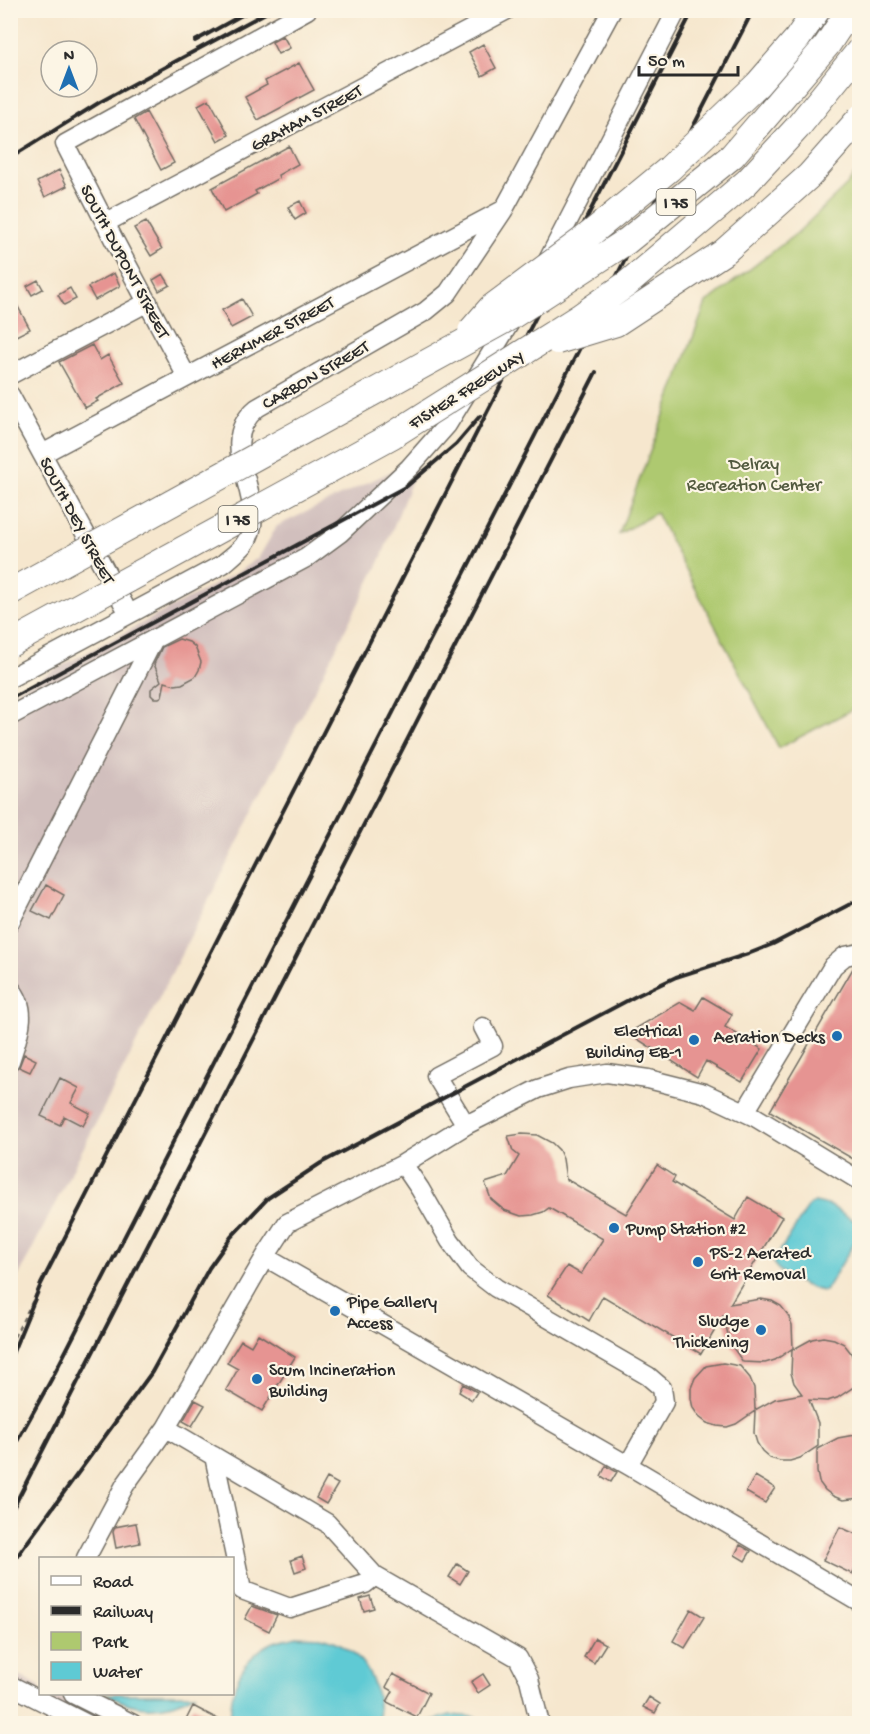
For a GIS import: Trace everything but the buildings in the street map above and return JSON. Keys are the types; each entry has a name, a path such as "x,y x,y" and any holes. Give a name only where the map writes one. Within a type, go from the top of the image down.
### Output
{"highway":[{"path":"459,345 491,308 584,239 669,169 758,84 797,39 817,10"},
{"name":"I 75","path":"10,592 510,317 627,241 732,156 828,45 850,10"},
{"name":"FISHER FREEWAY","path":"10,644 393,435 627,284 747,182 797,128 860,50"},
{"path":"531,348 616,323 724,252 809,176 860,118"}],"street":[{"name":"SOUTH DUPONT STREET","path":"187,377 65,144 307,10"},
{"name":"GRAHAM STREET","path":"105,224 507,10"},
{"name":"CARBON STREET","path":"10,678 223,564 245,543 252,522 251,502 238,443 242,425 251,413 272,399 438,303 455,285 503,210 612,10"},
{"path":"10,716 306,558 340,533 409,468 447,425 555,249 677,10"},
{"name":"HERKIMER STREET","path":"42,453 503,210"},
{"path":"10,375 148,302"},
{"name":"SOUTH DEY STREET","path":"10,395 129,614"},
{"path":"10,922 154,639"},
{"path":"745,1112 833,966 845,956 860,953"},
{"path":"10,988 20,1004 22,1023 10,1061"},
{"path":"466,1125 436,1076 493,1046 483,1027"},
{"path":"87,1557 125,1485 166,1428 287,1223 403,1164 466,1125 538,1089 569,1079 607,1073 648,1079 704,1093 745,1112 860,1181"},
{"path":"403,1164 450,1241 470,1268 496,1288 648,1376 662,1388 664,1402 628,1465"},
{"path":"265,1257 628,1465 860,1602"},
{"path":"166,1428 327,1523 375,1576 518,1658 529,1679 540,1724"},
{"path":"214,1456 242,1590 290,1608 365,1584 375,1576"},
{"path":"11,1685 87,1724"},
{"path":"75,1695 133,1724"}],"path":[{"path":"10,1344 41,1284"}],"shaded area":[{"path":"417,467 380,561 11,1291 11,693 238,572 259,557 277,526 392,471"},
{"path":"18,1675 39,1686 39,1695 57,1695 114,1723 88,1723 15,1689"}],"green space":[{"name":"Delray Recreation Center","path":"859,168 859,706 779,748 656,513 619,534 706,303 797,233 847,185"}],"water":[{"path":"815,1202 831,1206 859,1224 858,1237 825,1291 796,1281 781,1272 773,1262 810,1204"},
{"path":"297,1636 321,1637 348,1649 358,1658 373,1681 377,1694 378,1723 231,1723 232,1699 239,1676 253,1656 274,1642"},
{"path":"109,1695 193,1695 173,1704 151,1707 118,1700"},
{"path":"450,1715 474,1717 492,1723 424,1723"}],"railway":[{"path":"195,41 251,10"},
{"path":"10,158 100,102 271,10"},
{"path":"10,1359 41,1284 693,10"},
{"path":"10,1454 51,1380 753,10"},
{"path":"10,1514 596,372"},
{"path":"10,699 407,486 456,444 480,416"},
{"path":"10,1566 152,1372 209,1268 231,1237 268,1198 321,1163 636,996 676,977 773,944 860,899"}],"place":[{"name":"Aeration Decks","path":"837,1036"},
{"name":"Electrical Building EB-1","path":"694,1040"},
{"name":"Pump Station #2","path":"614,1228"},
{"name":"PS-2 Aerated Grit Removal","path":"698,1262"},
{"name":"Pipe Gallery Access","path":"335,1311"},
{"name":"Sludge Thickening","path":"761,1330"},
{"name":"Scum Incineration Building","path":"257,1379"}]}
